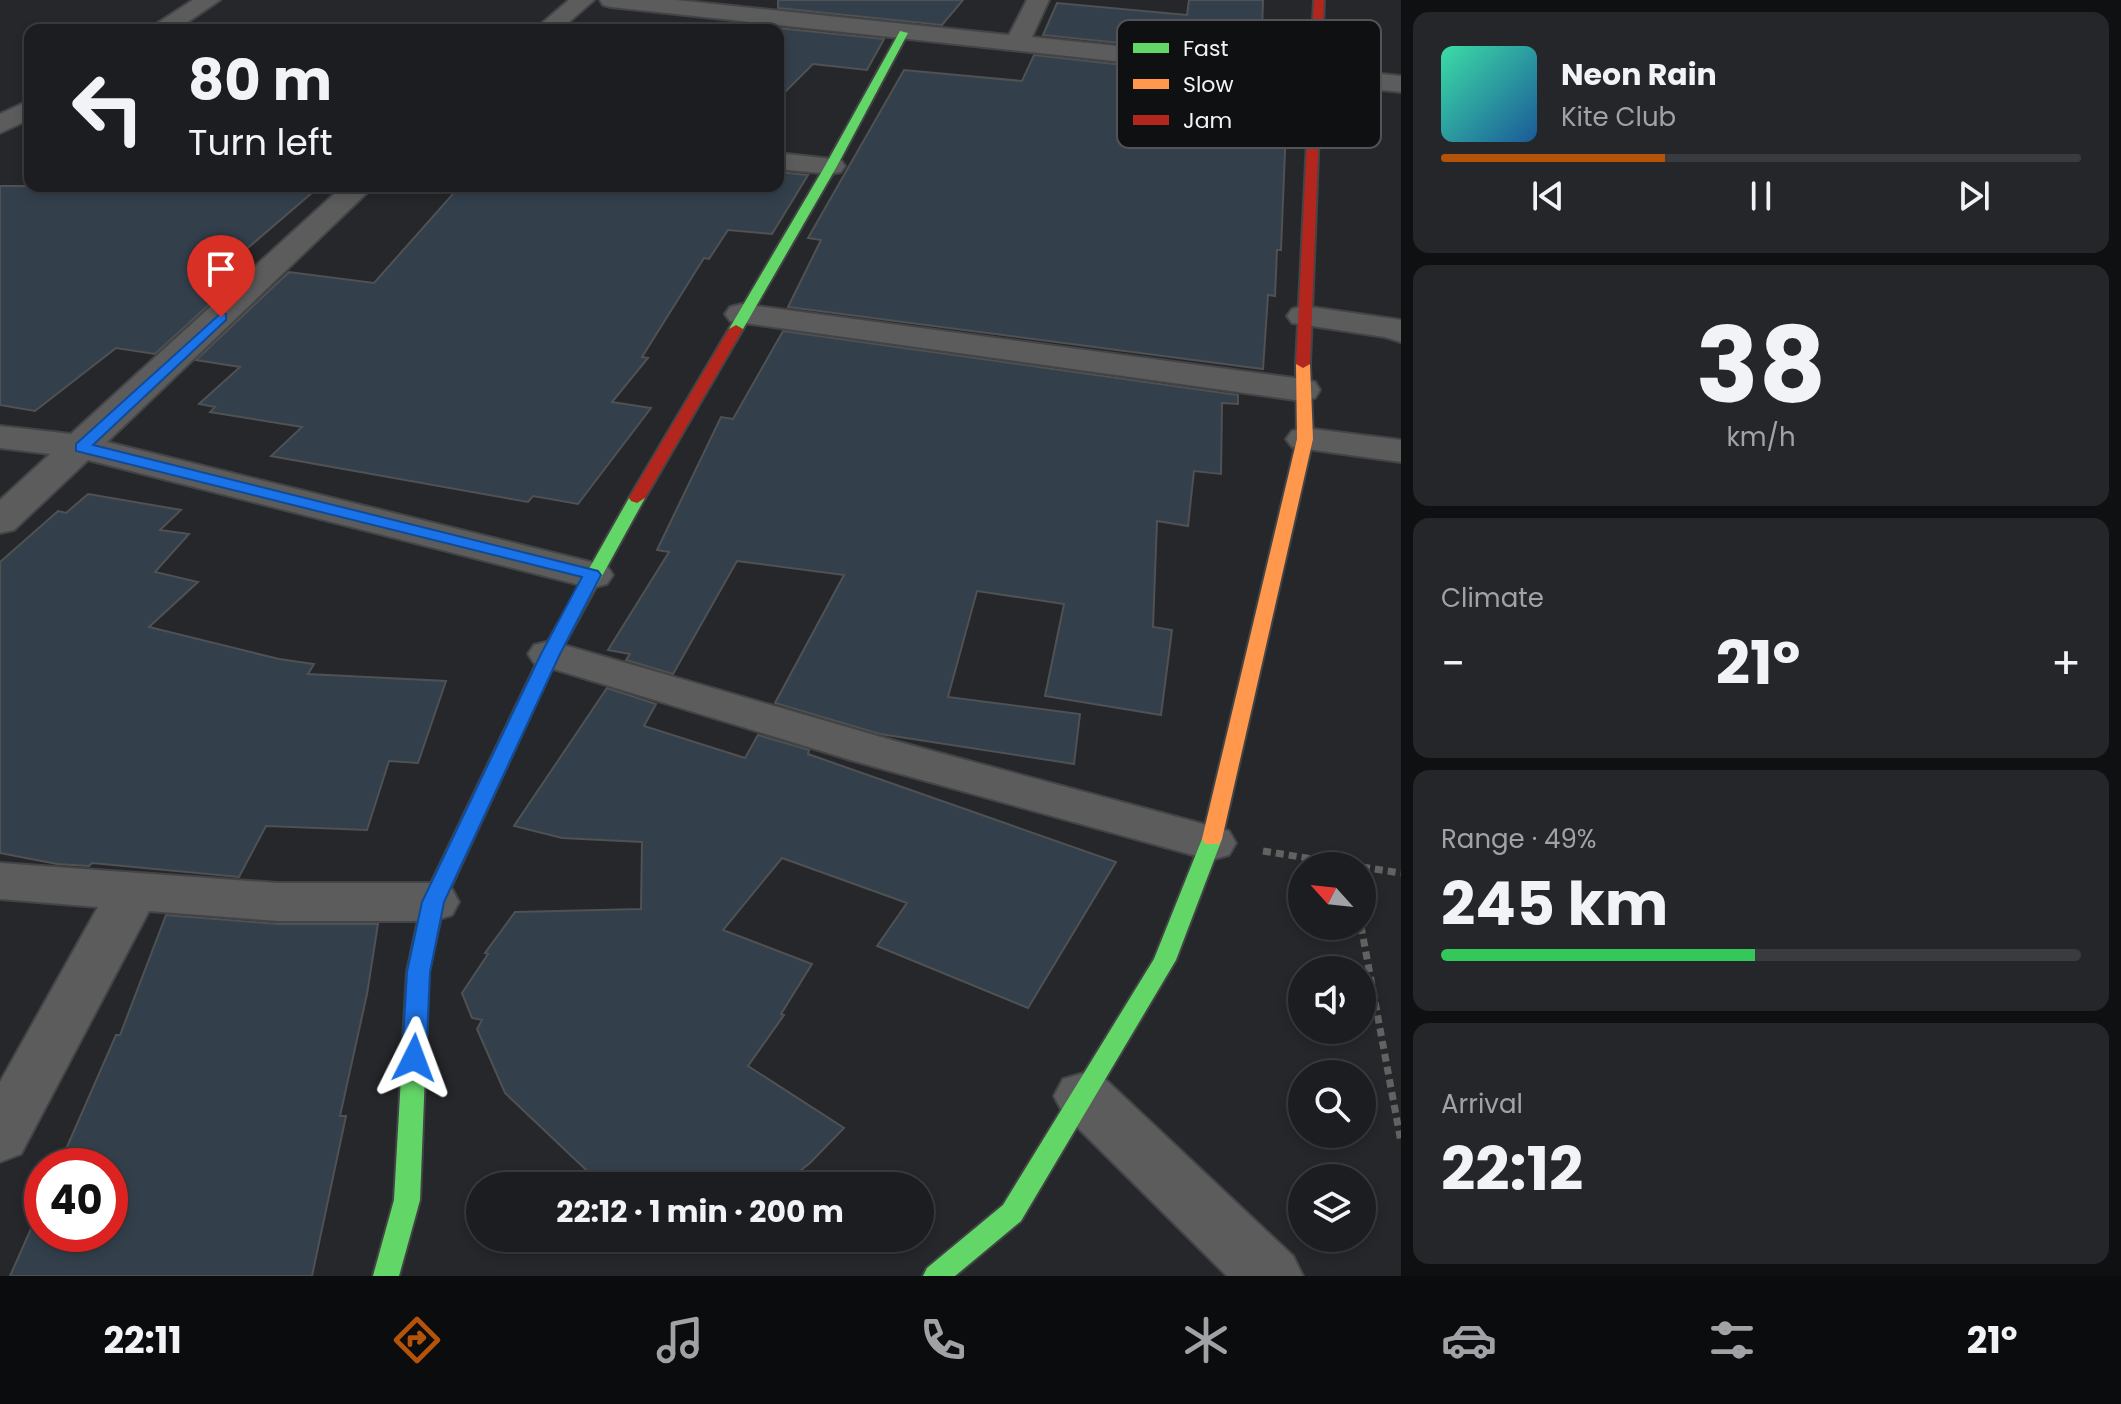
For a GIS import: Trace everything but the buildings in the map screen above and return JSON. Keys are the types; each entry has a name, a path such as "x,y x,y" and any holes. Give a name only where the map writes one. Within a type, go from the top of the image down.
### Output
{"street":[{"path":"169,24 209,0"},
{"path":"553,24 583,0"},
{"path":"611,0 1117,54"},
{"path":"1017,43 1038,0"},
{"path":"1318,20 1319,0"},
{"path":"386,1276 407,1200 418,972 433,902 550,654 592,575 831,166 903,33"},
{"path":"1381,82 1401,84"},
{"path":"0,125 24,111"},
{"path":"936,1276 1012,1213 1165,960 1211,843 1305,439 1302,390 1312,148"},
{"path":"784,162 831,166"},
{"path":"0,521 354,192"},
{"path":"742,314 1302,390"},
{"path":"1304,316 1394,328 1401,332"},
{"path":"0,437 82,447 592,575"},
{"path":"1305,439 1401,451"},
{"path":"550,654 871,750 1211,843"},
{"path":"0,881 278,902 433,902"},
{"path":"0,1137 133,892"},
{"path":"1084,1096 1270,1276"}],"path":[{"path":"1211,843 1288,855"},
{"path":"1376,869 1401,873"},
{"path":"1364,940 1401,1142"}],"traffic: fast":[{"path":"736,329 831,166 903,33"},
{"path":"386,1276 407,1200 418,972 433,902 550,654 637,498"},
{"path":"936,1276 1012,1213 1165,960 1212,839"}],"traffic: slow":[{"path":"1212,839 1305,439 1303,364"}],"traffic: jam":[{"path":"1318,20 1319,0"},
{"path":"1303,364 1312,148"},
{"path":"637,498 736,329"}],"route":[{"path":"221,317 82,447 592,575 550,654 433,902 418,972 414,1058"}]}
